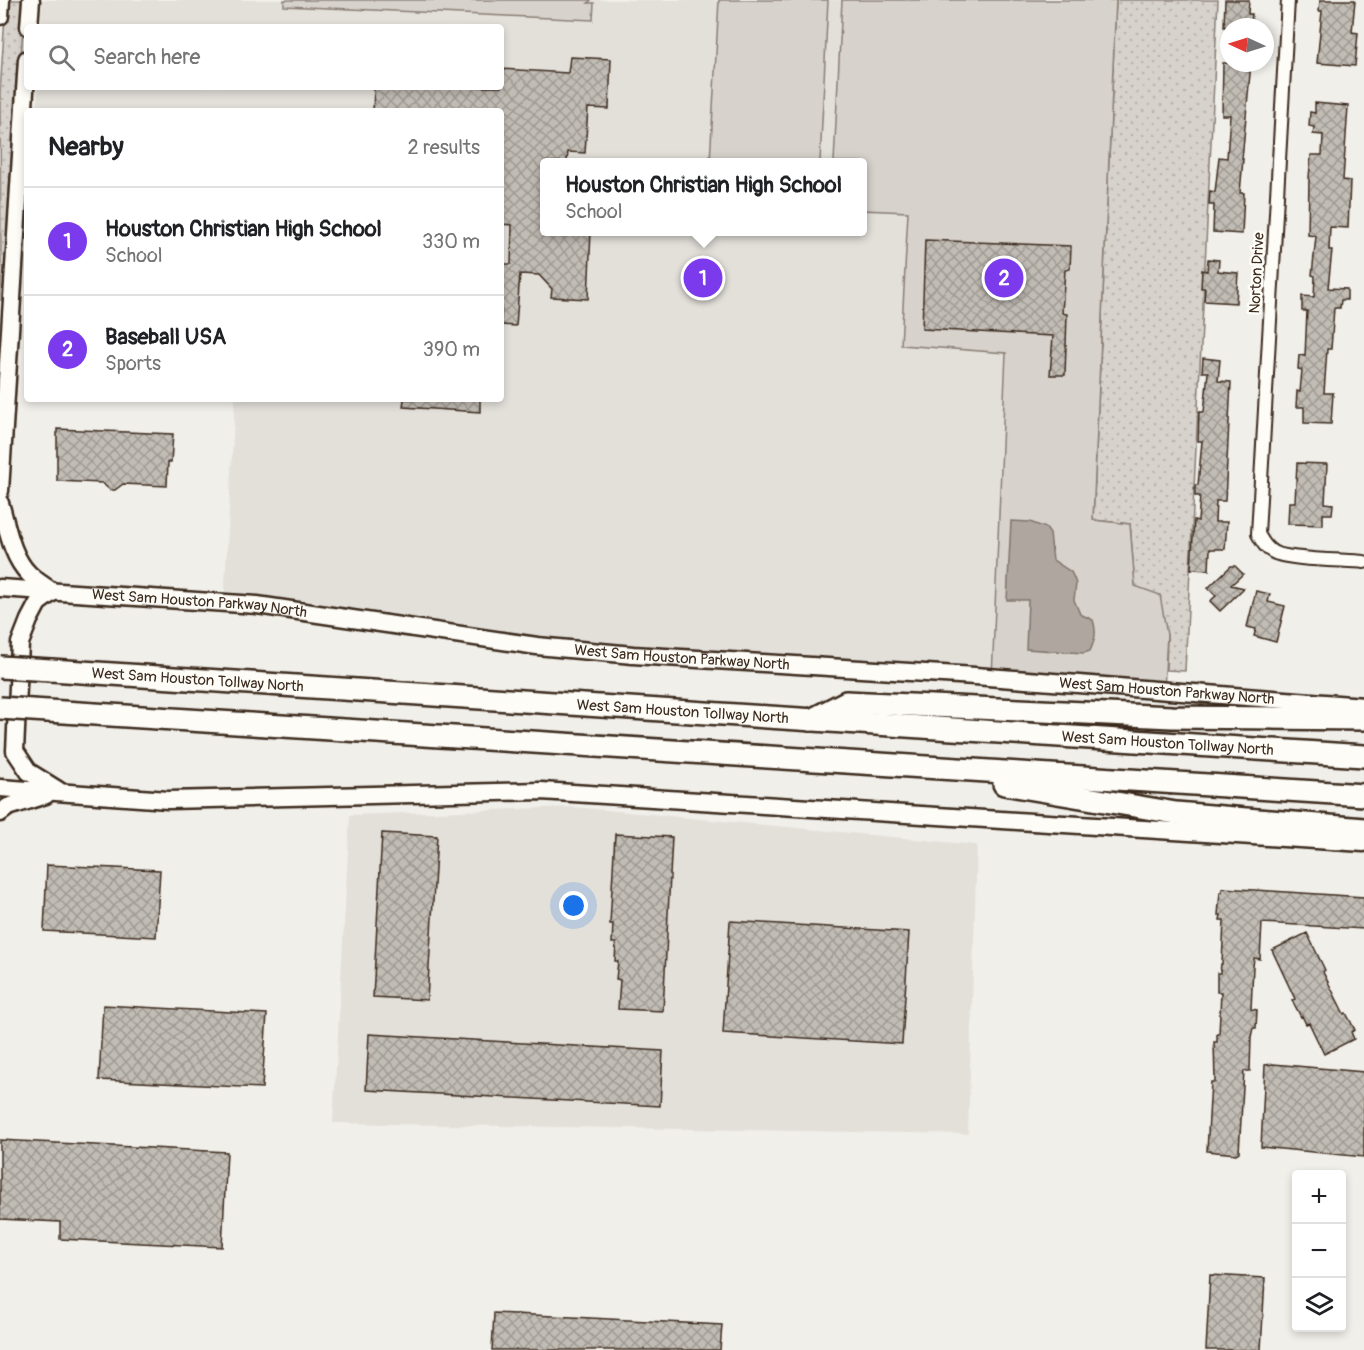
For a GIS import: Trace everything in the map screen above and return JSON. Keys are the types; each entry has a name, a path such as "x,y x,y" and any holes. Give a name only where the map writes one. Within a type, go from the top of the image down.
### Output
{"highway":[{"name":"West Sam Houston Tollway North","path":"0,667 1364,756"},
{"path":"811,720 846,702 1172,717 1364,719"},
{"path":"0,708 1364,795"},
{"path":"879,764 1176,813 1364,829"}],"main road":[{"path":"0,16 1,0"},
{"path":"29,24 31,0"},
{"path":"0,491 25,90"},
{"path":"0,503 21,563 30,574 53,592 38,603 20,644 15,751 29,772 59,791"},
{"name":"West Sam Houston Parkway North","path":"0,588 257,605 537,646 633,655 975,676 1364,706"},
{"path":"0,788 168,800 541,791 1364,843"},
{"path":"0,813 8,807 59,791"}],"street":[{"name":"Norton Drive","path":"1288,0 1258,534 1264,546 1274,553 1364,562"}],"shaded area":[{"path":"6,0 25,0 6,277 1,301 0,93"},
{"path":"42,0 842,0 834,158 540,158 540,236 867,236 867,210 908,212 901,345 1006,353 992,677 633,655 224,603 235,402 504,402 504,108 37,108 38,90 504,90 504,24 41,24"},
{"path":"284,0 591,0 588,3 594,3 593,20 284,6"},
{"path":"719,0 828,0 820,158 710,158"},
{"path":"842,0 1116,0 1093,520 1130,524 1135,586 1160,595 1167,635 1164,690 992,677 1006,353 901,345 908,212 867,210 867,158 834,158"},
{"path":"1116,0 1218,0 1185,671 1166,670 1167,635 1135,587 1130,524 1093,520"},
{"path":"1011,521 1030,522 1046,528 1050,534 1053,560 1071,572 1074,578 1076,584 1074,600 1080,614 1093,620 1095,636 1090,651 1084,653 1026,649 1028,600 1007,600"},
{"path":"574,807 977,845 968,1134 333,1123 350,815"}],"building":[{"path":"1225,0 1249,0 1248,14 1252,14 1252,18 1224,18"},
{"path":"1320,0 1355,0 1352,32 1358,33 1355,66 1317,63 1322,11 1319,11"},
{"path":"570,57 611,59 609,109 588,108 585,153 568,152 567,158 540,158 540,236 591,236 588,299 551,297 552,289 539,275 520,274 516,326 504,325 504,264 511,264 512,225 504,224 504,108 373,108 374,90 504,90 504,69 568,73"},
{"path":"1223,72 1250,72 1240,193 1244,193 1242,234 1213,232 1214,205 1209,205 1210,191 1215,192 1219,157 1227,158 1230,115 1222,115"},
{"path":"1315,103 1348,106 1343,180 1350,181 1348,228 1330,227 1329,250 1332,250 1328,288 1347,289 1347,300 1341,300 1340,308 1334,308 1331,349 1327,349 1324,393 1333,393 1331,424 1304,423 1304,407 1296,407 1302,370 1298,369 1299,355 1305,356 1307,311 1302,311 1302,296 1314,297 1315,276 1312,275 1316,236 1308,235 1309,178 1311,155 1322,155 1323,135 1313,134 1314,127 1309,126 1310,112 1315,113"},
{"path":"925,240 1071,246 1070,269 1065,270 1062,313 1067,314 1065,375 1050,375 1053,336 922,329"},
{"path":"1208,259 1219,260 1218,271 1238,273 1236,303 1204,301 1205,288 1201,288 1202,270 1207,271"},
{"path":"1203,358 1220,360 1218,381 1231,382 1225,501 1216,501 1215,522 1227,522 1225,549 1210,549 1209,570 1191,569 1194,520 1198,521 1200,496 1195,496 1202,441 1198,441 1199,412 1204,412 1208,372 1202,372"},
{"path":"404,402 480,402 480,412 403,407"},
{"path":"57,429 173,434 167,486 123,484 115,490 110,490 102,483 57,481"},
{"path":"1297,463 1327,464 1325,503 1333,504 1332,514 1323,514 1323,525 1288,524 1289,502 1295,502"},
{"path":"1231,566 1235,566 1243,574 1231,585 1244,588 1220,611 1210,601 1216,596 1208,588"},
{"path":"1256,591 1270,594 1268,602 1285,606 1276,642 1254,636 1256,629 1247,627"},
{"path":"382,833 437,836 427,1000 373,997"},
{"path":"615,834 672,837 663,1011 618,1009 620,980 616,979 618,961 615,961 616,943 612,943 613,924 610,924"},
{"path":"47,865 160,870 156,937 44,931"},
{"path":"1222,888 1364,897 1364,929 1262,923 1260,959 1254,958 1253,967 1251,1009 1257,1010 1256,1028 1253,1028 1251,1037 1250,1071 1244,1071 1239,1152 1236,1154 1207,1151 1211,1082 1215,1082 1214,1042 1217,1042 1217,1034 1219,1034 1221,992 1217,992 1217,973 1220,973 1222,964 1224,920 1220,920 1221,915 1218,915"},
{"path":"730,921 909,932 902,1044 723,1033"},
{"path":"1307,933 1325,970 1323,972 1344,1014 1346,1013 1355,1030 1351,1032 1354,1039 1324,1054 1309,1023 1306,1024 1292,1000 1295,999 1272,950"},
{"path":"103,1005 267,1014 262,1088 99,1080"},
{"path":"369,1034 663,1051 660,1106 366,1090"},
{"path":"1265,1065 1364,1072 1364,1157 1261,1147"},
{"path":"0,1140 227,1152 222,1247 60,1239 60,1222 0,1219"},
{"path":"1210,1275 1265,1278 1261,1350 1206,1350"},
{"path":"494,1313 722,1325 720,1350 492,1350"}],"place":[{"name":"Houston Christian High School","path":"703,278"},
{"name":"Baseball USA","path":"1004,278"}]}
